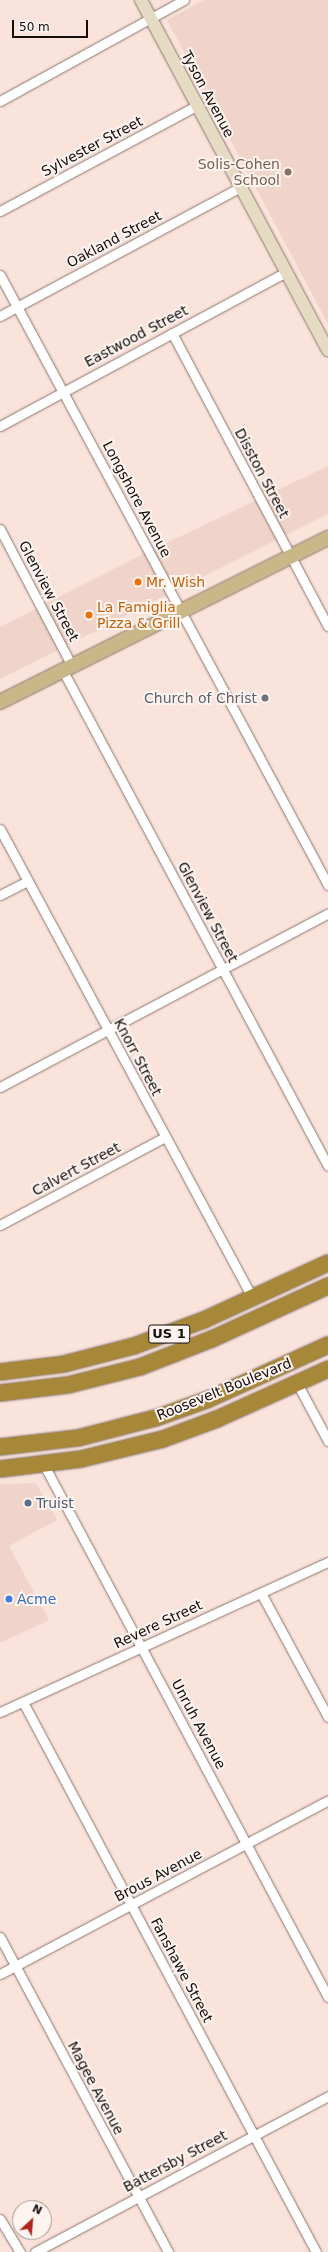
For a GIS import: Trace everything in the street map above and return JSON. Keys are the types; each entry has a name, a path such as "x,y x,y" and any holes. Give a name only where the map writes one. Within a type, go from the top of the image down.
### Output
{"highway":[{"name":"US 1","path":"0,1372 64,1364 134,1346 181,1329 328,1263"},
{"name":"US 1","path":"0,1393 68,1385 140,1367 207,1342 328,1286"},
{"name":"Roosevelt Boulevard","path":"0,1447 78,1438 156,1418 209,1399 328,1345"},
{"name":"Roosevelt Boulevard","path":"0,1469 88,1458 163,1439 217,1419 328,1369"}],"main road":[{"path":"0,702 328,538"}],"street":[{"name":"Tyson Avenue","path":"141,0 328,350"},
{"path":"0,101 184,0"},
{"name":"Sylvester Street","path":"0,211 198,105"},
{"name":"Oakland Street","path":"0,316 241,187"},
{"name":"Eastwood Street","path":"0,426 286,272"},
{"name":"Longshore Avenue","path":"0,275 328,885"},
{"name":"Disston Street","path":"172,333 328,626"},
{"name":"Glenview Street","path":"0,529 68,668 224,970 328,1166"},
{"name":"Knorr Street","path":"0,828 107,1030 252,1297"},
{"path":"0,895 28,881"},
{"path":"0,1087 224,970 328,913"},
{"name":"Calvert Street","path":"0,1225 166,1137"},
{"path":"297,1383 328,1441"},
{"name":"Unruh Avenue","path":"44,1464 328,1997"},
{"name":"Revere Street","path":"0,1712 328,1562"},
{"path":"261,1592 328,1717"},
{"name":"Fanshawe Street","path":"23,1702 316,2252"},
{"name":"Brous Avenue","path":"0,1974 328,1800"},
{"name":"Magee Avenue","path":"0,1937 168,2252"},
{"name":"Battersby Street","path":"35,2252 328,2096"},
{"path":"0,2219 20,2252"}],"shaded area":[{"name":"Solis-Cohen School","path":"204,0 328,0 328,324 167,20"},
{"path":"328,466 328,514 0,679 0,627 137,557"},
{"path":"36,1483 57,1520 9,1546 49,1620 0,1643 0,1484"}],"place":[{"name":"Solis-Cohen School","path":"288,172"},
{"name":"Mr. Wish","path":"138,582"},
{"name":"La Famiglia Pizza & Grill","path":"89,615"},
{"name":"Church of Christ","path":"265,698"},
{"name":"Truist","path":"28,1503"},
{"name":"Acme","path":"9,1599"}]}
